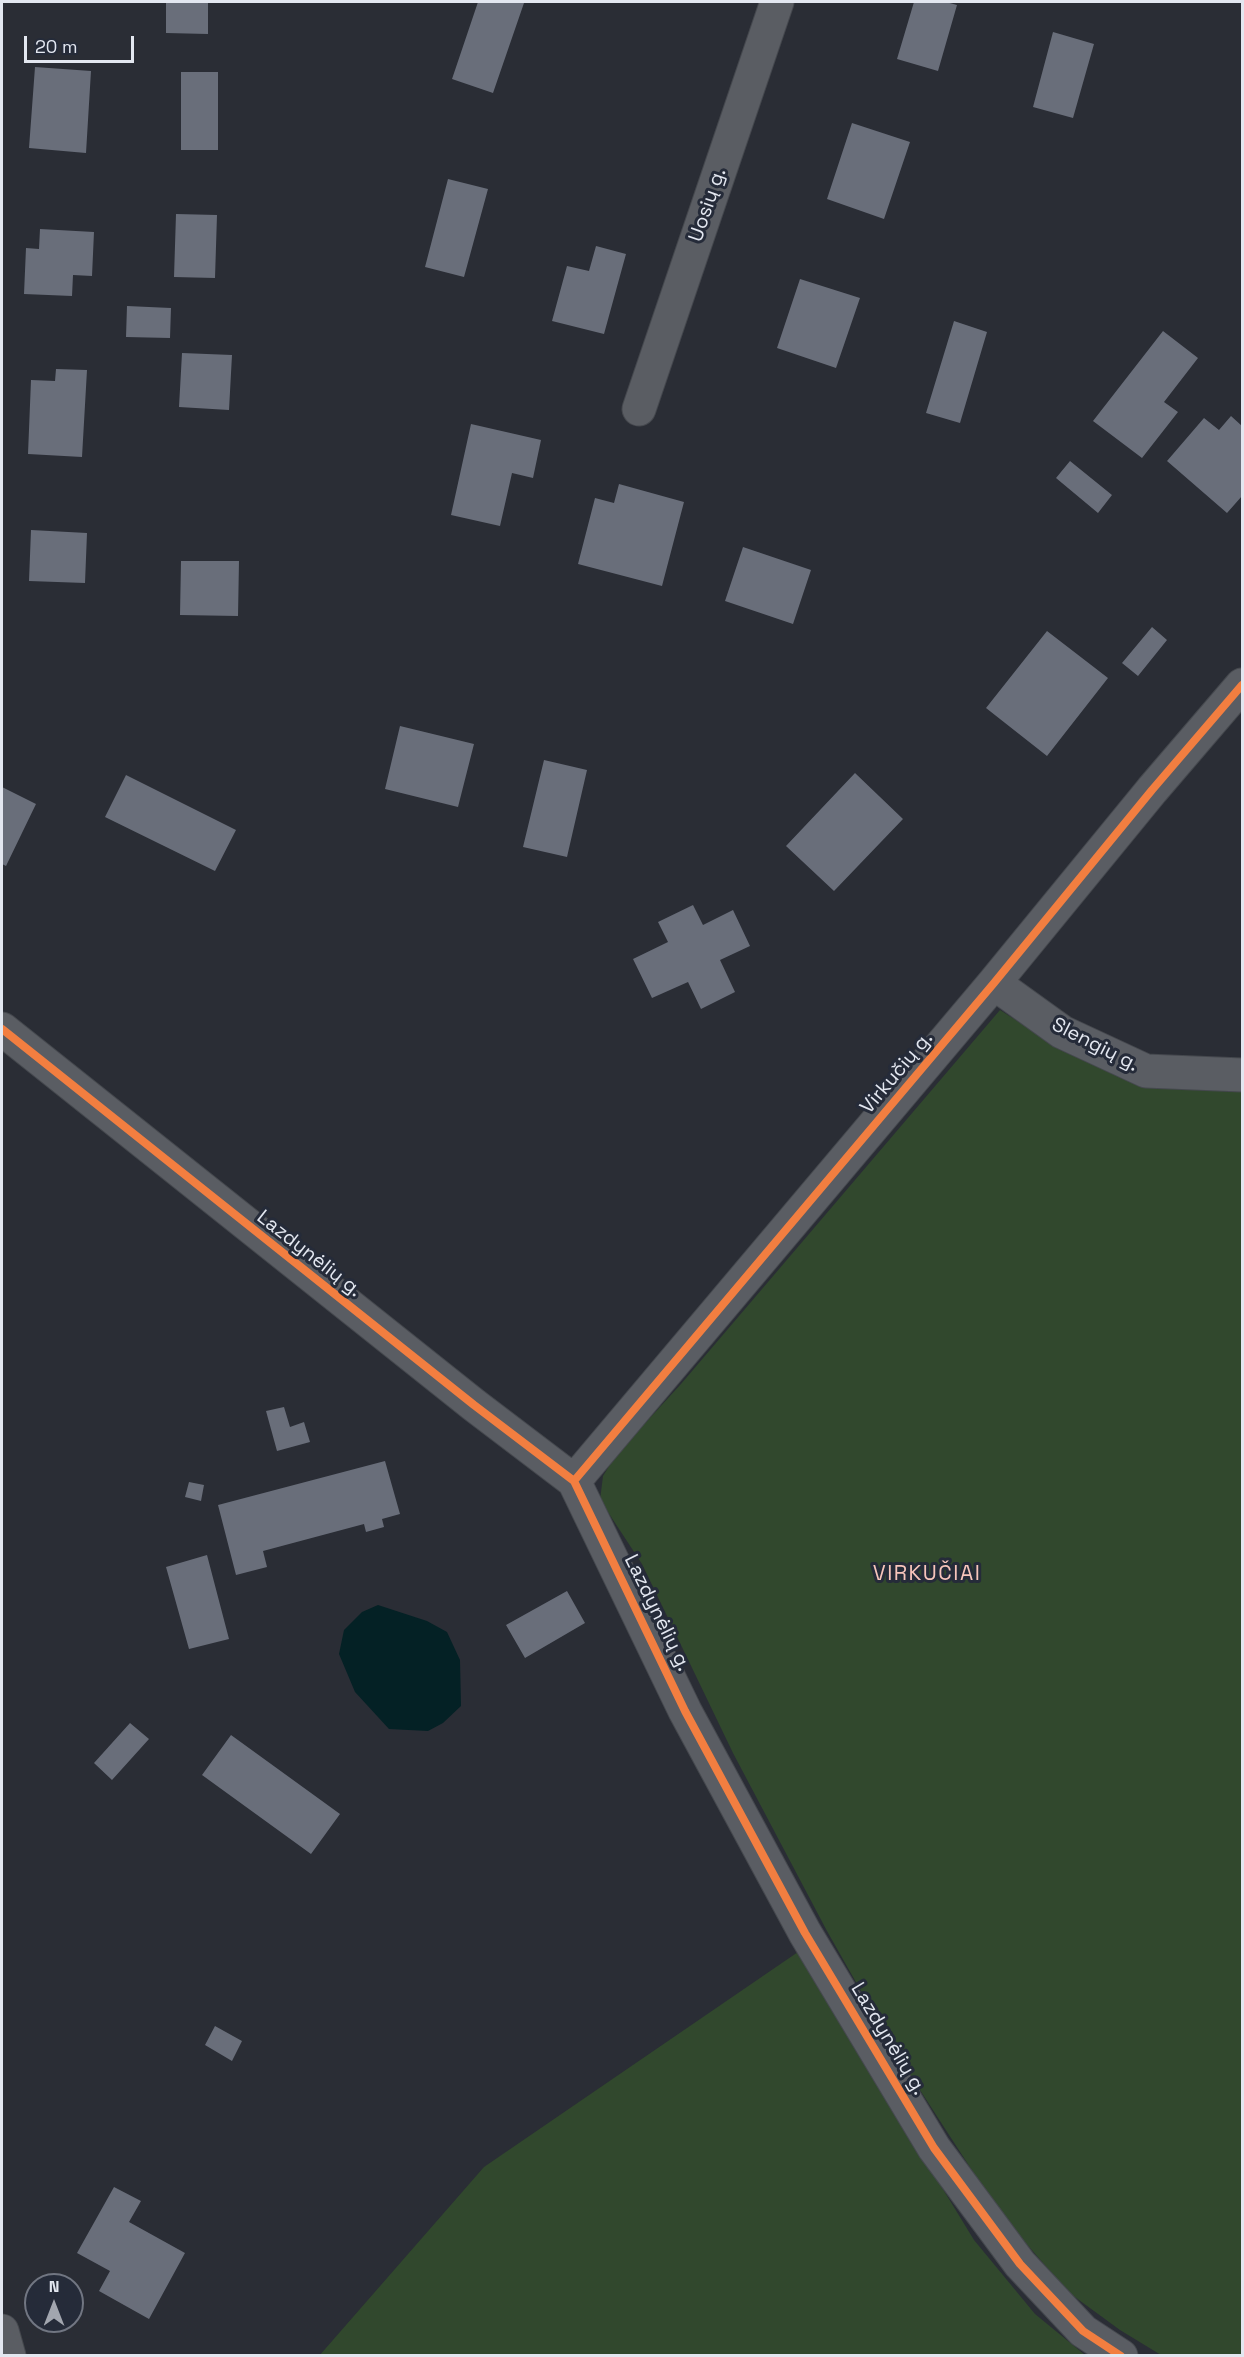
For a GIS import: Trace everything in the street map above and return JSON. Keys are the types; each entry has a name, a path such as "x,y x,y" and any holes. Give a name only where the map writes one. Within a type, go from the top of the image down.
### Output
{"street":[{"name":"Uosių g.","path":"639,409 777,2"},
{"name":"Virkučių g.","path":"574,1480 994,983 1152,790 1242,685"},
{"name":"Slengių g.","path":"994,983 1062,1032 1146,1071 1242,1075"},
{"name":"Lazdynėlių g.","path":"2,1029 465,1398 574,1480 691,1721 805,1934 934,2148 1020,2264 1083,2331 1121,2355"},
{"path":"2,2331 9,2355"}],"green space":[{"path":"1000,1010 1055,1045 1144,1087 1242,1092 1242,2355 1161,2355 1120,2330 1068,2292 999,2212 896,2053 827,1931 733,1753 642,1564 600,1500 603,1476 616,1455 681,1384"},
{"path":"798,1952 974,2240 1035,2314 1085,2355 319,2356 484,2167"}],"shaded area":[{"path":"378,1605 427,1621 447,1632 460,1660 461,1706 443,1723 428,1731 389,1729 355,1692 339,1654 344,1630 362,1612"}],"building":[{"path":"166,2 208,2 208,34 166,33"},
{"path":"478,2 524,3 493,93 452,79"},
{"path":"914,2 946,2 957,5 938,71 897,59"},
{"path":"1053,32 1094,44 1073,118 1033,107"},
{"path":"35,67 91,71 86,153 29,148"},
{"path":"181,72 218,72 218,150 181,150"},
{"path":"852,123 910,142 884,219 827,199"},
{"path":"448,179 488,189 464,277 425,267"},
{"path":"176,214 217,215 215,278 174,277"},
{"path":"40,229 94,232 92,276 73,275 72,296 24,294 26,248 39,249"},
{"path":"596,246 626,254 604,334 552,321 567,266 589,271"},
{"path":"800,279 860,298 836,368 777,348"},
{"path":"127,306 171,308 170,338 126,337"},
{"path":"954,321 987,332 960,423 926,413"},
{"path":"1163,331 1198,358 1164,402 1178,412 1142,458 1093,421"},
{"path":"182,353 232,355 229,410 179,407"},
{"path":"56,369 87,370 82,457 28,454 31,380 55,381"},
{"path":"1231,416 1242,426 1242,496 1227,513 1167,461 1204,418 1219,430"},
{"path":"471,424 541,440 533,478 512,473 500,526 451,515"},
{"path":"1070,461 1112,495 1098,513 1056,478"},
{"path":"619,484 684,502 662,586 578,564 595,498 614,503"},
{"path":"31,530 87,533 85,583 29,581"},
{"path":"743,547 811,570 793,624 725,601"},
{"path":"181,561 239,561 238,616 180,615"},
{"path":"1152,627 1167,640 1138,676 1122,663"},
{"path":"1047,631 1108,678 1047,756 986,708"},
{"path":"400,726 474,744 458,807 385,789"},
{"path":"544,760 587,770 567,857 523,847"},
{"path":"855,773 903,819 834,891 786,846"},
{"path":"126,775 236,830 215,871 105,817"},
{"path":"2,787 36,804 6,866 2,864"},
{"path":"693,905 703,925 733,910 750,946 720,960 735,992 701,1009 688,982 652,998 633,959 668,942 658,922"},
{"path":"284,1407 290,1427 304,1422 310,1442 277,1451 266,1411"},
{"path":"385,1461 400,1514 382,1519 384,1527 366,1532 364,1524 263,1551 267,1567 236,1575 218,1505"},
{"path":"189,1482 204,1485 201,1501 185,1497"},
{"path":"207,1555 229,1639 189,1649 166,1567"},
{"path":"567,1591 585,1623 525,1658 506,1625"},
{"path":"130,1723 149,1739 112,1780 94,1763"},
{"path":"231,1735 340,1814 311,1854 202,1775"},
{"path":"215,2026 242,2041 232,2061 205,2045"},
{"path":"114,2187 141,2201 129,2222 185,2253 149,2319 99,2291 110,2271 77,2253"}],"cycle path":[{"path":"574,1481 1242,685"},
{"path":"2,1029 474,1405 574,1481 685,1711 805,1933 934,2148 1020,2264 1083,2331 1121,2356"}],"district":[{"name":"VIRKUČIAI","path":"927,1574"}]}
